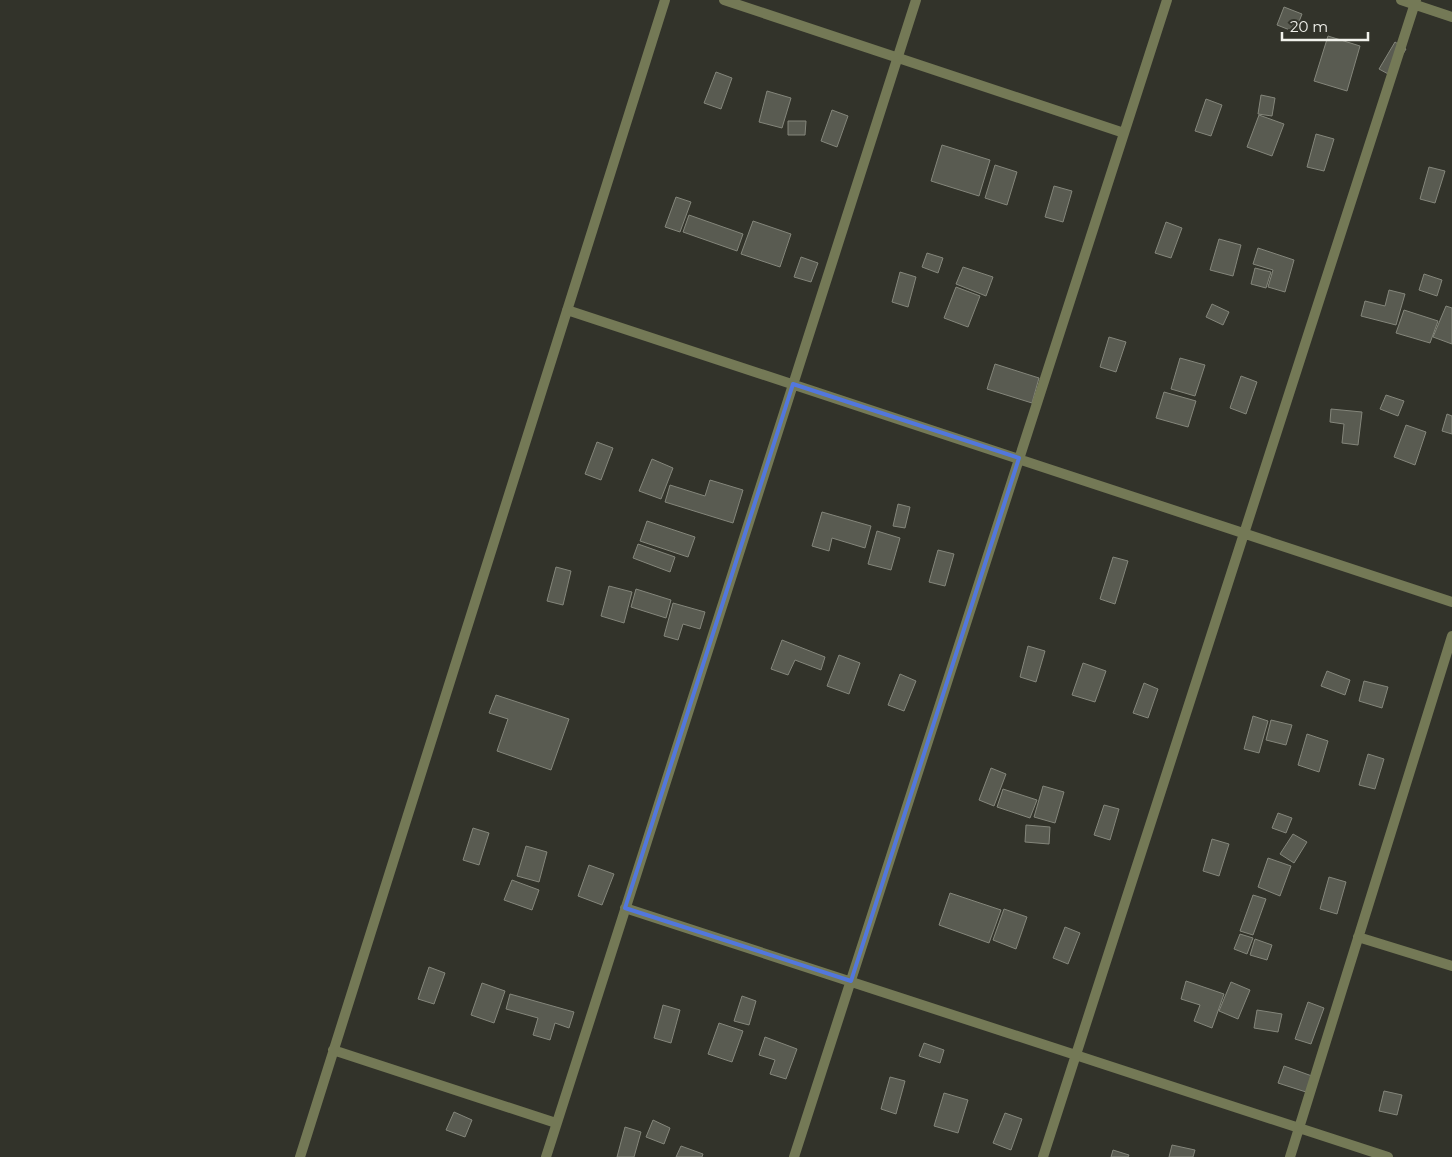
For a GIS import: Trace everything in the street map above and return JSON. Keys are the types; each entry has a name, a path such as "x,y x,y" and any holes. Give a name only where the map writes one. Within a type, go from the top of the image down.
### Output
{"street":[{"path":"300,1157 665,0"},
{"path":"724,0 1124,133"},
{"path":"546,1157 916,0"},
{"path":"794,1157 1167,0"},
{"path":"1401,0 1415,2 1452,17"},
{"path":"1043,1157 1415,2"},
{"path":"567,310 1452,602"},
{"path":"1290,1157 1452,636"},
{"path":"625,908 1388,1157"},
{"path":"1358,937 1452,966"},
{"path":"334,1050 556,1123"}],"highlighted area":[{"path":"793,384 1019,458 851,981 625,908"}],"building":[{"path":"1284,7 1302,14 1295,32 1277,25"},
{"path":"1328,36 1360,46 1347,91 1314,81"},
{"path":"1395,42 1406,49 1390,75 1379,69"},
{"path":"716,72 732,78 721,109 704,103"},
{"path":"767,91 791,98 782,128 759,122"},
{"path":"1261,95 1275,98 1272,116 1258,114"},
{"path":"1206,99 1222,105 1211,136 1195,131"},
{"path":"832,110 848,116 837,147 821,141"},
{"path":"1259,115 1284,124 1272,156 1247,147"},
{"path":"788,121 806,121 805,135 788,135"},
{"path":"1316,134 1334,139 1324,171 1307,167"},
{"path":"942,145 990,160 979,196 931,181"},
{"path":"995,165 1017,172 1007,205 985,198"},
{"path":"1429,167 1445,171 1435,203 1420,199"},
{"path":"1054,186 1072,191 1063,222 1045,217"},
{"path":"676,197 691,202 680,232 665,227"},
{"path":"689,215 743,234 737,251 683,232"},
{"path":"753,221 791,234 780,267 741,254"},
{"path":"1166,222 1182,228 1171,258 1155,253"},
{"path":"1219,239 1241,245 1233,276 1210,270"},
{"path":"1258,248 1294,260 1285,292 1268,287 1273,270 1253,264"},
{"path":"927,253 943,258 938,273 922,267"},
{"path":"801,257 818,263 811,282 794,277"},
{"path":"963,267 993,277 986,296 956,284"},
{"path":"1255,268 1271,272 1266,288 1251,284"},
{"path":"900,272 916,277 908,307 892,302"},
{"path":"1424,274 1442,280 1437,296 1419,290"},
{"path":"956,287 980,296 968,327 944,318"},
{"path":"1389,290 1405,294 1396,325 1361,316 1365,301 1385,306"},
{"path":"1212,304 1229,312 1223,325 1206,317"},
{"path":"1446,306 1452,308 1452,344 1433,337"},
{"path":"1404,310 1438,321 1430,343 1396,333"},
{"path":"1109,337 1126,342 1116,372 1100,367"},
{"path":"1180,358 1205,365 1195,396 1171,389"},
{"path":"995,364 1039,378 1032,403 987,389"},
{"path":"1241,376 1257,382 1246,414 1230,408"},
{"path":"1164,392 1196,401 1188,427 1156,418"},
{"path":"1386,395 1404,401 1398,416 1380,409"},
{"path":"1331,409 1362,412 1358,445 1342,443 1344,424 1330,422"},
{"path":"1447,414 1452,416 1452,434 1442,431"},
{"path":"1406,425 1426,432 1415,465 1394,457"},
{"path":"597,442 613,448 601,480 585,474"},
{"path":"652,459 673,468 661,499 639,491"},
{"path":"710,480 743,490 733,523 665,502 670,485 705,496"},
{"path":"898,504 910,507 905,528 893,526"},
{"path":"822,512 871,526 865,548 832,538 829,551 812,546"},
{"path":"647,521 695,537 688,557 640,541"},
{"path":"877,531 900,538 891,570 868,564"},
{"path":"638,544 675,557 670,572 633,558"},
{"path":"938,550 954,554 945,586 929,582"},
{"path":"1113,557 1128,561 1115,604 1100,599"},
{"path":"556,567 571,571 563,605 547,601"},
{"path":"609,586 632,592 624,623 601,616"},
{"path":"636,589 671,600 666,618 631,607"},
{"path":"673,603 705,612 700,629 683,624 678,640 664,636"},
{"path":"782,640 825,657 821,670 795,660 788,675 771,669"},
{"path":"1028,646 1045,651 1036,682 1020,677"},
{"path":"839,655 860,663 849,694 827,686"},
{"path":"1083,663 1106,671 1095,702 1072,695"},
{"path":"1327,671 1350,680 1345,695 1321,686"},
{"path":"900,674 916,681 904,711 888,705"},
{"path":"1364,681 1388,687 1382,708 1359,701"},
{"path":"1144,683 1158,689 1148,718 1133,713"},
{"path":"496,695 569,719 551,770 497,751 508,719 489,713"},
{"path":"1253,716 1268,721 1259,753 1244,749"},
{"path":"1271,720 1292,725 1286,745 1266,740"},
{"path":"1307,734 1328,741 1319,772 1298,765"},
{"path":"1368,754 1384,759 1375,789 1359,785"},
{"path":"991,768 1006,774 994,806 979,800"},
{"path":"1043,786 1064,792 1055,823 1034,817"},
{"path":"1003,789 1037,800 1030,818 997,807"},
{"path":"1104,805 1119,809 1110,840 1094,835"},
{"path":"1278,813 1292,818 1286,833 1272,828"},
{"path":"1026,825 1050,827 1049,844 1025,842"},
{"path":"473,828 489,833 479,865 463,860"},
{"path":"1293,834 1307,842 1294,863 1280,854"},
{"path":"1212,839 1229,844 1219,876 1203,871"},
{"path":"526,846 547,852 539,882 517,876"},
{"path":"1268,858 1291,866 1280,896 1258,887"},
{"path":"589,865 614,874 602,905 578,896"},
{"path":"1329,877 1346,882 1337,914 1320,909"},
{"path":"512,880 539,890 532,910 504,900"},
{"path":"950,893 1001,910 989,943 939,925"},
{"path":"1253,895 1266,899 1253,935 1240,931"},
{"path":"1004,909 1027,917 1016,949 993,940"},
{"path":"1065,927 1080,933 1068,964 1053,958"},
{"path":"1240,934 1253,938 1247,954 1234,949"},
{"path":"1255,939 1272,945 1267,960 1250,955"},
{"path":"429,967 445,973 434,1004 418,999"},
{"path":"1186,981 1224,994 1212,1028 1194,1021 1200,1005 1181,999"},
{"path":"1231,982 1250,990 1238,1019 1219,1011"},
{"path":"482,983 505,991 494,1023 471,1015"},
{"path":"510,994 574,1012 569,1028 555,1023 550,1040 533,1035 538,1018 506,1009"},
{"path":"742,996 756,1001 749,1025 734,1021"},
{"path":"1308,1002 1324,1008 1311,1044 1295,1039"},
{"path":"663,1005 680,1010 671,1043 654,1038"},
{"path":"1257,1010 1282,1014 1278,1032 1254,1028"},
{"path":"719,1023 743,1031 732,1062 708,1054"},
{"path":"765,1037 797,1049 786,1079 770,1074 775,1060 759,1055"},
{"path":"924,1043 944,1050 940,1063 919,1056"},
{"path":"1284,1066 1312,1076 1306,1092 1278,1083"},
{"path":"890,1077 905,1081 896,1114 881,1109"},
{"path":"1384,1091 1402,1095 1397,1115 1379,1111"},
{"path":"944,1093 968,1100 958,1133 934,1126"},
{"path":"454,1112 472,1120 465,1137 446,1130"},
{"path":"1005,1113 1022,1119 1011,1150 993,1143"},
{"path":"653,1120 670,1128 664,1144 646,1137"},
{"path":"625,1127 641,1132 634,1157 617,1157"},
{"path":"1172,1145 1195,1150 1193,1157 1169,1157"},
{"path":"681,1146 703,1154 702,1157 676,1157"},
{"path":"1113,1150 1129,1155 1128,1157 1111,1157"}]}
